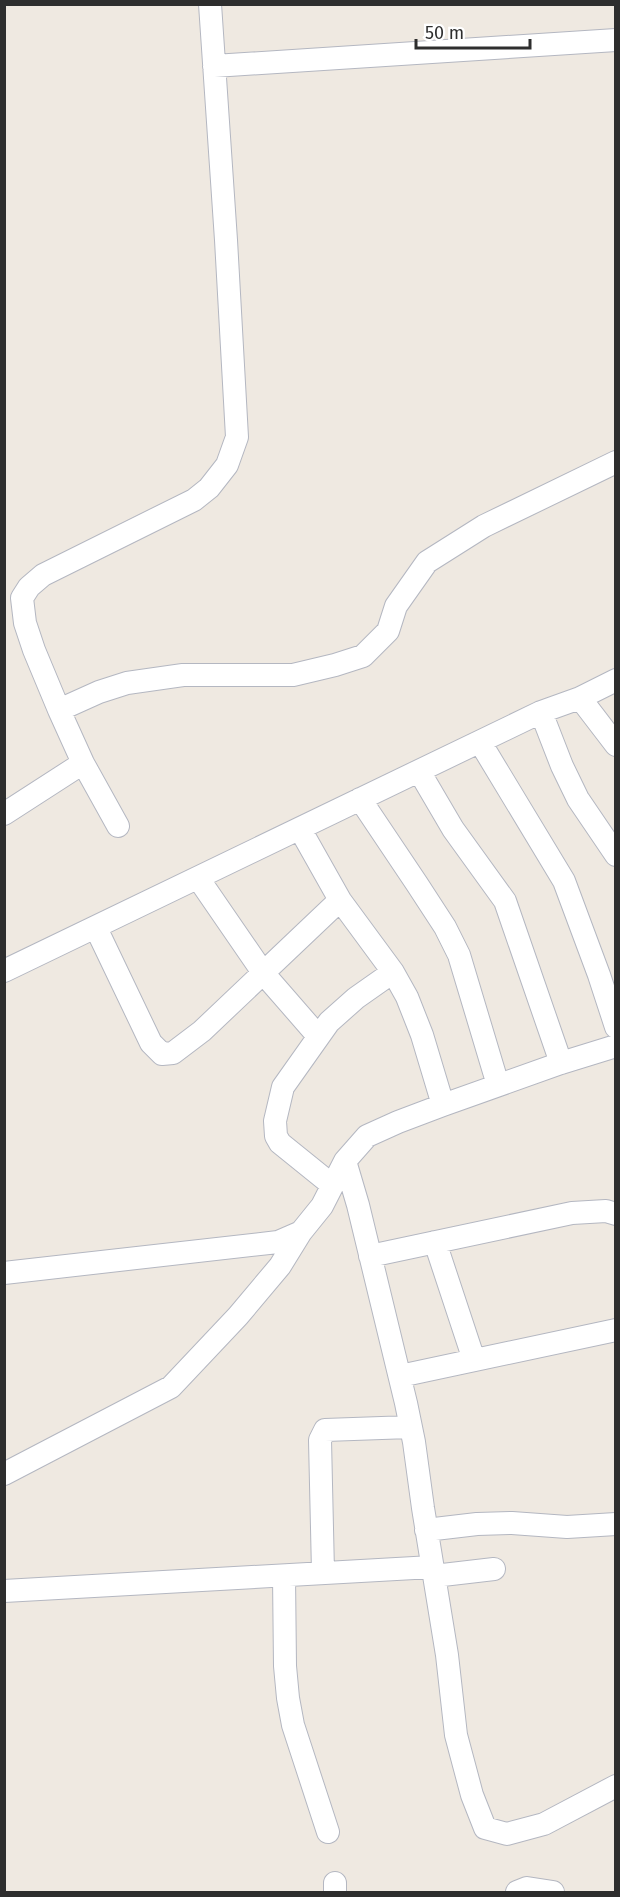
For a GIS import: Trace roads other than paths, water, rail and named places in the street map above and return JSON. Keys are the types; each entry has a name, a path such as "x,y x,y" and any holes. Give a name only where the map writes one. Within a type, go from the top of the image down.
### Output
{"street":[{"path":"118,826 83,763 59,710 25,623 22,598 29,587 43,575 194,500 208,488 227,465 237,437 210,4"},
{"path":"214,66 615,40"},
{"path":"59,710 99,692 138,681 183,675 293,675 363,656 388,631 396,606 427,562 484,525 615,462"},
{"path":"4,971 541,712 580,698 615,680"},
{"path":"580,698 615,745"},
{"path":"541,712 562,766 578,799 615,855"},
{"path":"480,742 564,881 599,975 615,1027"},
{"path":"4,814 83,763"},
{"path":"419,771 453,829 504,901 561,1063"},
{"path":"360,800 445,927 459,955 498,1085"},
{"path":"300,829 340,900 393,972 415,1016 443,1105"},
{"path":"198,878 264,974 318,1036"},
{"path":"96,928 150,1043 162,1054 173,1053 202,1031 340,900"},
{"path":"332,1185 280,1143 276,1136 275,1121 283,1087 329,1022 356,998 393,972"},
{"path":"4,1474 171,1387 238,1316 273,1274 301,1232 322,1206 345,1161 367,1136 498,1085 615,1046"},
{"path":"345,1161 358,1205 411,1427 447,1654 456,1735 472,1796 485,1828 507,1834 544,1824 615,1786"},
{"path":"370,1256 572,1213 615,1214"},
{"path":"4,1273 278,1242 301,1232"},
{"path":"435,1242 474,1360"},
{"path":"399,1376 615,1330"},
{"path":"323,1572 320,1440 322,1433 325,1430 411,1427"},
{"path":"426,1530 477,1524 512,1523 567,1527 615,1524"},
{"path":"4,1591 323,1572 494,1569"},
{"path":"284,1576 285,1666 288,1698 293,1725 328,1832"},
{"path":"517,1893 527,1888 553,1893"}]}
